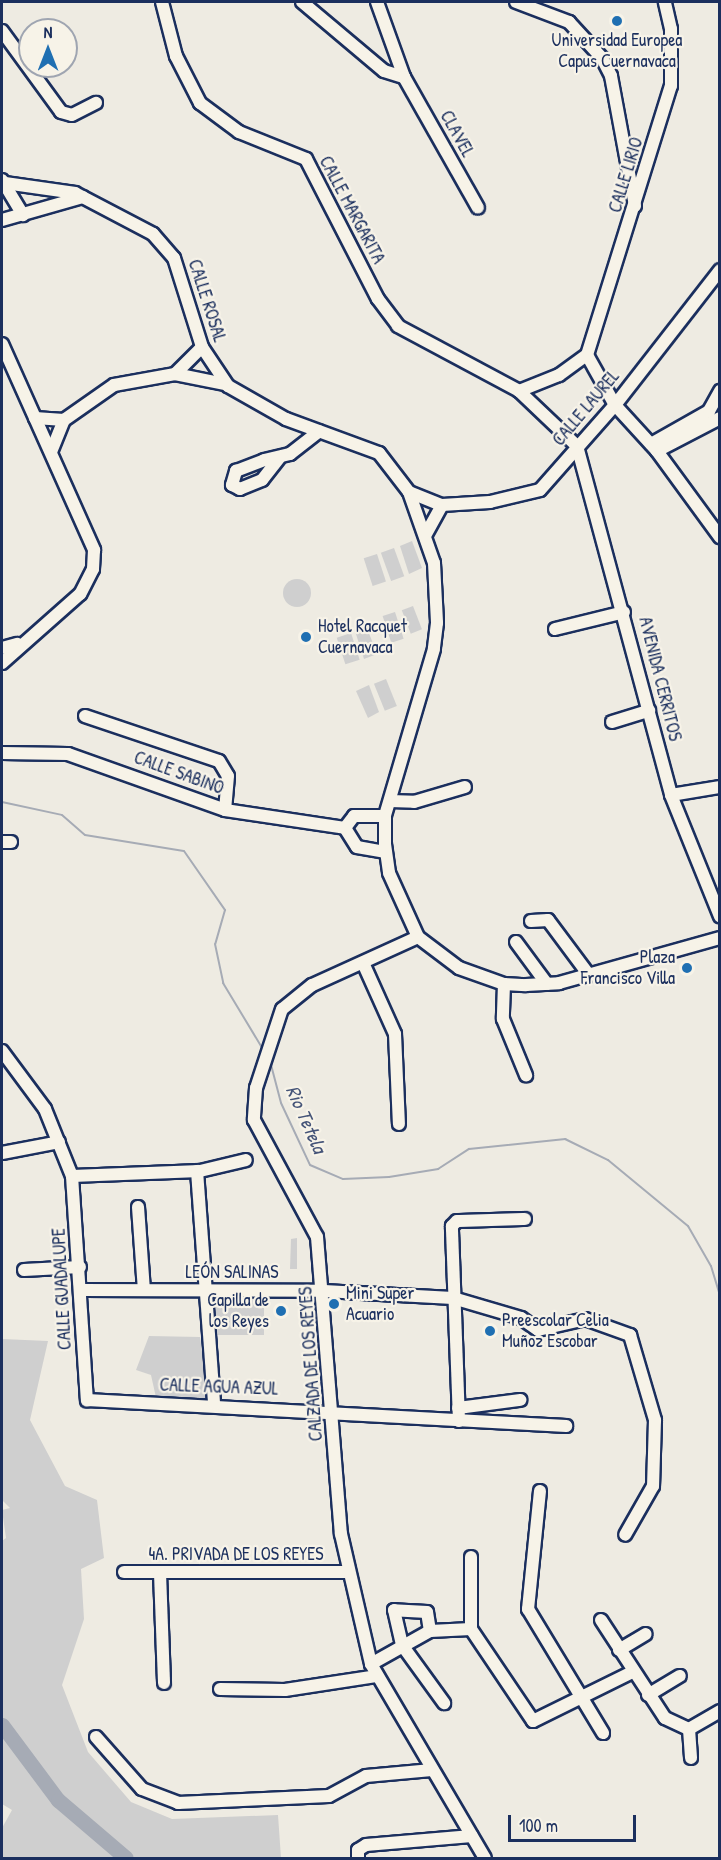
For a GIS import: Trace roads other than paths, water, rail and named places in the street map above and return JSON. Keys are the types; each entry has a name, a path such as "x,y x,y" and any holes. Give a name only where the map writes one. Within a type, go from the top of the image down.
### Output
{"street":[{"name":"CALLE MARGARITA","path":"162,2 176,56 200,103 239,132 306,159 378,299 398,326 519,391 577,446"},
{"path":"302,2 384,72 404,77"},
{"name":"CLAVEL","path":"377,2 404,77 478,208"},
{"path":"516,2 569,22 602,58 614,86 635,206"},
{"name":"CALLE LIRIO","path":"587,355 671,86 671,28 665,2"},
{"path":"2,31 61,112 72,115 96,103"},
{"name":"CALLE ROSAL","path":"3,181 83,197 168,246 202,347 228,386 319,431 379,453 409,492 426,534 438,590 435,649 385,816 385,852 394,888 418,937"},
{"name":"CALLE ROSAL","path":"3,181 23,215"},
{"path":"2,220 83,197"},
{"name":"CALLE LAUREL","path":"409,492 442,505 490,502 540,490 615,405 720,270"},
{"path":"2,344 89,530 93,569 80,594 17,644 2,663"},
{"path":"175,374 202,347"},
{"path":"519,391 559,375 587,355 615,405 654,447 720,537"},
{"path":"51,452 64,420 114,385 175,374 228,386"},
{"path":"654,447 714,416 720,391"},
{"path":"35,418 64,420"},
{"path":"280,457 319,431"},
{"name":"AVENIDA CERRITOS","path":"577,446 624,612 671,795 720,916"},
{"path":"426,534 442,505"},
{"path":"555,630 624,612"},
{"path":"2,648 17,644"},
{"path":"612,722 649,711"},
{"path":"85,716 219,761 228,776 225,810"},
{"name":"CALLE SABINO","path":"2,753 68,754 225,810 345,828"},
{"path":"390,801 414,802 465,787"},
{"path":"671,795 720,787"},
{"path":"385,816 354,816 345,828 357,847 385,852"},
{"path":"531,921 548,920 589,975"},
{"path":"418,937 459,968 504,984 547,984 589,975 720,938"},
{"name":"CALZADA DE LOS REYES","path":"418,937 364,965 312,985 282,1010 255,1097 256,1131 309,1214 324,1291 340,1534 371,1664 485,1858"},
{"path":"516,942 547,984"},
{"path":"364,965 395,1034 399,1124"},
{"path":"504,984 503,1019 526,1075"},
{"name":"CALLE GUADALUPE","path":"2,1051 45,1109 72,1176 82,1290 87,1400"},
{"path":"2,1153 59,1142"},
{"path":"72,1176 197,1171 246,1160"},
{"path":"197,1171 214,1404"},
{"path":"138,1207 144,1290"},
{"path":"459,1421 453,1298 453,1222 525,1219"},
{"path":"24,1270 80,1267"},
{"name":"LEÓN SALINAS","path":"82,1290 324,1291 453,1298 521,1318 538,1330 585,1319 633,1338 655,1420 653,1486 625,1535"},
{"name":"CALLE AGUA AZUL","path":"87,1400 214,1404 566,1426"},
{"path":"458,1408 520,1401"},
{"path":"540,1491 528,1609 583,1695 603,1733"},
{"path":"471,1557 471,1629 533,1721 632,1672"},
{"name":"4A. PRIVADA DE LOS REYES","path":"124,1572 348,1572"},
{"path":"160,1573 164,1683"},
{"path":"430,1631 427,1612 394,1610 402,1645 444,1703"},
{"path":"601,1620 632,1672 665,1718 689,1729"},
{"path":"371,1664 430,1631 471,1629"},
{"path":"619,1650 646,1634"},
{"path":"220,1689 285,1690 376,1676"},
{"path":"648,1695 680,1676"},
{"path":"689,1729 720,1711"},
{"path":"689,1729 691,1758"},
{"path":"96,1737 114,1763 142,1789 178,1803 329,1796 366,1776 432,1770"},
{"path":"358,1858 366,1845 472,1836"}],"waterway":[{"name":"Rio Tetela","path":"2,802 62,815 85,835 184,851 225,910 215,944 223,983 264,1051"},
{"name":"Rio Tetela","path":"270,1061 281,1103 310,1165 343,1179 389,1177 438,1169 469,1149 565,1139 608,1160 688,1226 711,1266 720,1296"},
{"name":"Rio Tetela","path":"720,1403 720,1421"},
{"path":"2,1725 58,1800 126,1858"}],"place":[{"name":"Universidad Europea Capus Cuernavaca","path":"617,21"},
{"name":"Hotel Racquet Cuernavaca","path":"306,637"},
{"name":"Plaza Francisco Villa","path":"687,968"},
{"name":"Mini Super Acuario","path":"334,1304"},
{"name":"Capilla de los Reyes","path":"281,1311"},
{"name":"Preescolar Celia Muñoz Escobar","path":"490,1331"}]}
